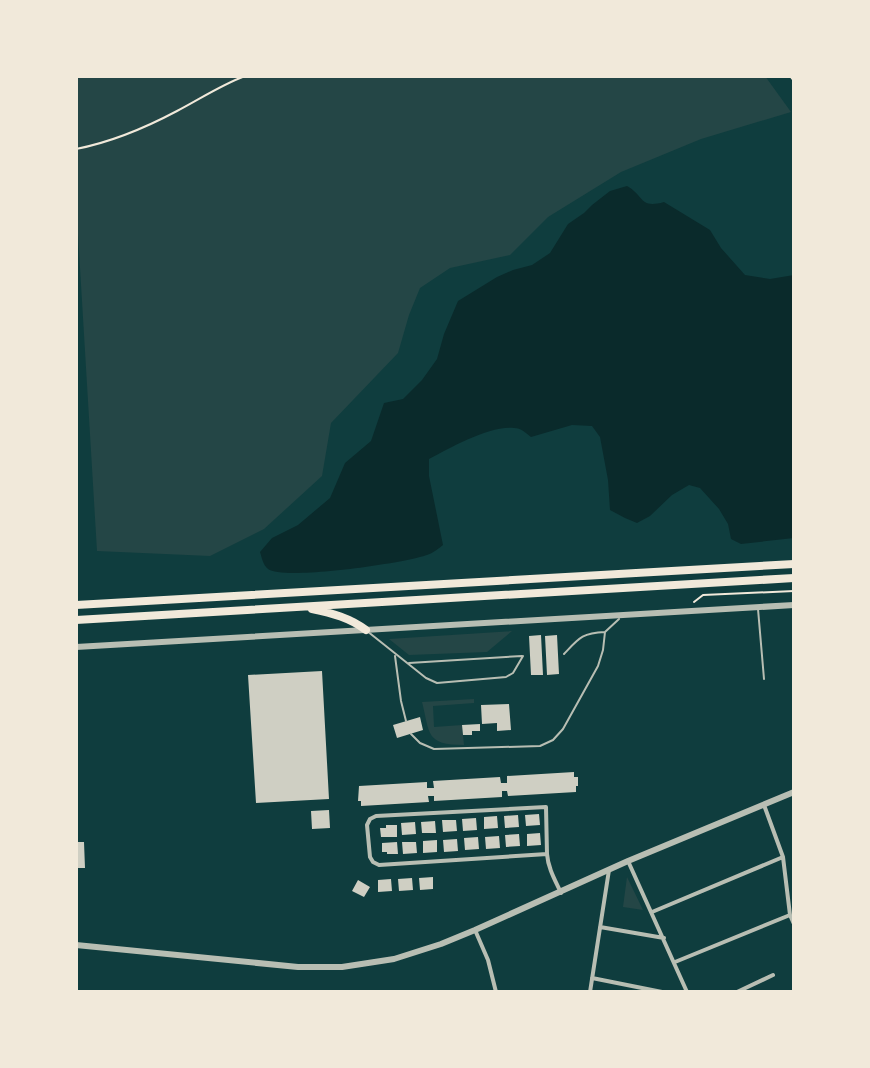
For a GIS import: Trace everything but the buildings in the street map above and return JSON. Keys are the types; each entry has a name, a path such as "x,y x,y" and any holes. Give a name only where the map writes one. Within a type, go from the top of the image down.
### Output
{"highway":[{"path":"76,605 794,564"},
{"path":"76,620 794,578"},
{"path":"300,607 342,616 366,630"}],"street":[{"path":"76,647 794,605"},
{"path":"76,945 278,966 327,968 394,959 418,953 475,930 628,861 794,792"},
{"path":"764,805 783,857 790,915 794,924"},
{"path":"547,854 379,865 370,857 367,825 376,816 546,807 549,867 561,893"},
{"path":"652,912 783,857"},
{"path":"628,861 687,992"},
{"path":"590,992 609,870"},
{"path":"675,962 790,915"},
{"path":"600,927 664,938"},
{"path":"475,930 488,960 496,992"},
{"path":"737,992 773,975"},
{"path":"592,978 662,992"}],"lane":[{"path":"758,607 764,679"},
{"path":"564,654 578,638 587,633 605,632 623,615"},
{"path":"366,630 407,664 437,683 498,679 513,673 523,656 407,664"},
{"path":"411,734 420,743 434,749 547,744 563,729 598,666 605,632"},
{"path":"395,655 406,721"}],"path":[{"path":"76,149 138,130 245,76"},
{"path":"790,76 794,81"},
{"path":"691,604 703,595 794,591"}],"shaded area":[{"path":"76,76 765,76 791,112 701,139 621,172 548,217 510,255 450,268 420,288 398,353 331,423 322,476 264,529 210,556 97,551 76,201"},
{"path":"627,186 646,203 664,202 710,230 745,275 770,279 794,275 794,538 741,544 731,539 728,524 719,509 700,488 689,485 637,523 610,510 600,437 592,426 572,425 531,437 519,429 504,428 470,438 429,459 429,476 443,545 433,552 345,570 296,573 268,569 260,552 272,538 298,525 330,498 345,463 371,441 384,403 403,399 437,359 458,301 497,277 532,265 550,253 568,224 610,191"},
{"path":"512,631 487,652 409,655 389,639"},
{"path":"474,699 474,703 433,706 434,727 462,725 464,745 442,743 431,735 422,702"},
{"path":"627,877 643,910 623,907"}]}
